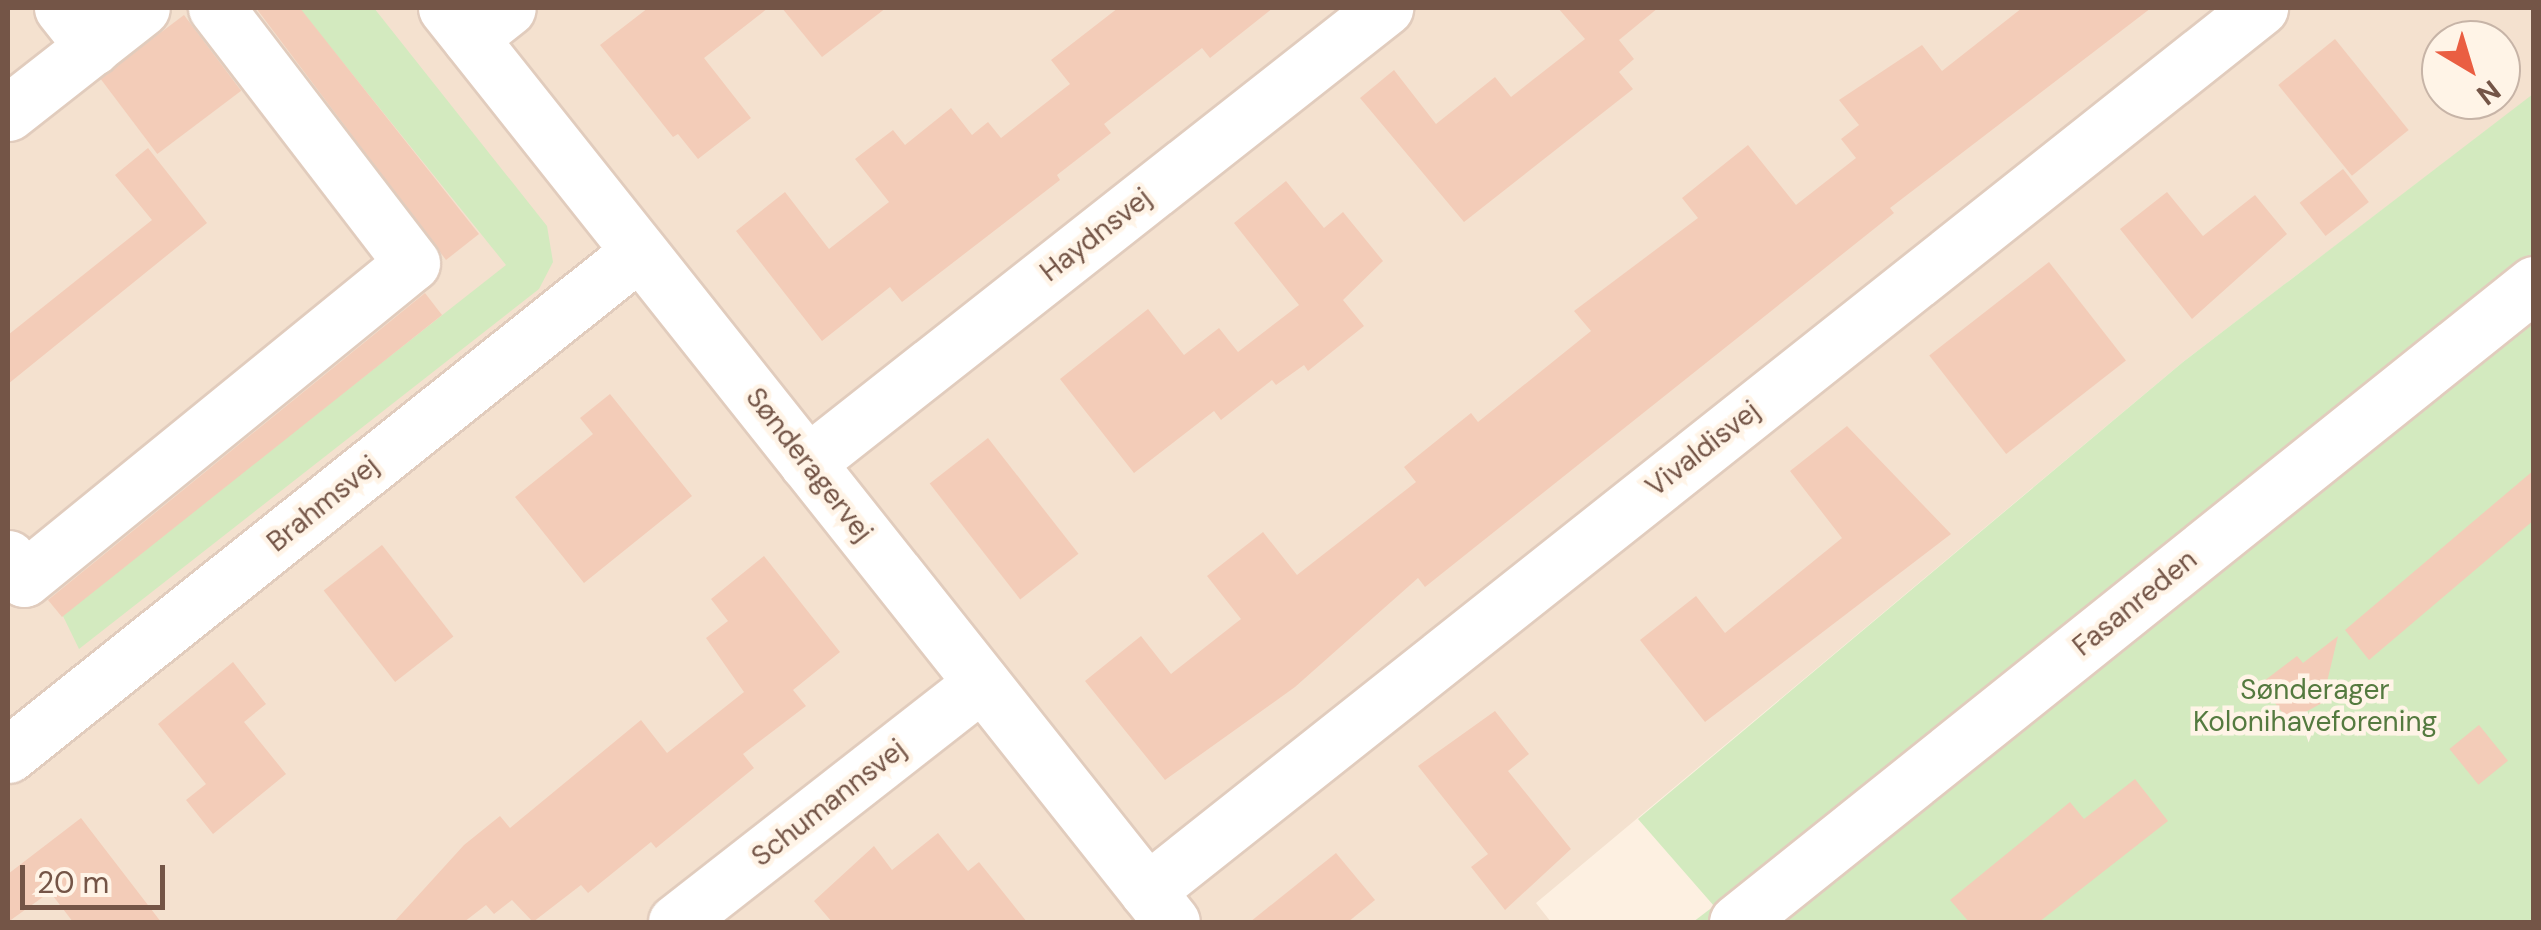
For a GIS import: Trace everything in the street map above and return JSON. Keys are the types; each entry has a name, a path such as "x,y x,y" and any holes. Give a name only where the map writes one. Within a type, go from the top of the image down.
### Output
{"street":[{"path":"8,113 77,27 142,8"},
{"path":"8,558 24,579 412,263 216,8"},
{"name":"Haydnsvej","path":"807,463 1385,8"},
{"name":"Vivaldisvej","path":"1159,907 2260,8"},
{"name":"Sønderagervej","path":"474,18 640,252 1159,907"},
{"name":"Brahmsvej","path":"8,755 640,252"},
{"name":"Fasanreden","path":"1737,922 2534,284"},
{"name":"Schumannsvej","path":"676,922 982,683"}],"shaded area":[{"path":"8,8 2533,8 2534,94 2521,104 2521,20 2421,20 2421,120 2500,120 2183,362 1536,903 1551,922 8,922"}],"green space":[{"path":"299,8 374,8 547,226 553,262 539,289 79,649 62,614 506,265"},
{"name":"Sønderager Kolonihaveforening","path":"2533,94 2533,922 1693,922 1714,906 1638,819 2183,362 2499,120 2521,120 2521,103"}],"building":[{"path":"256,8 300,8 479,234 446,260"},
{"path":"648,8 768,8 704,58 751,118 698,159 678,134 673,137 600,45"},
{"path":"782,8 886,8 822,57"},
{"path":"1118,8 1273,8 1210,58 1202,48 1104,124 1111,133 1057,175 1060,180 902,302 890,287 822,341 736,231 785,192 829,249 889,202 855,159 893,130 905,145 951,108 972,135 988,122 1001,138 1070,84 1051,60"},
{"path":"1558,8 1658,8 1619,40 1634,59 1619,72 1633,89 1464,222 1360,98 1394,70 1436,124 1495,77 1511,97 1585,39"},
{"path":"2022,8 2151,8 1890,208 1894,213 1425,587 1418,578 1295,687 1165,780 1085,681 1141,636 1171,674 1241,619 1207,576 1263,532 1297,575 1416,482 1404,467 1471,413 1478,422 1591,331 1574,311 1698,218 1682,198 1748,145 1796,205 1856,158 1841,139 1859,125 1839,100 1922,45 1942,71"},
{"path":"184,15 241,91 157,154 100,78"},
{"path":"2335,39 2409,130 2352,176 2278,85"},
{"path":"148,148 207,223 8,384 8,335 152,220 115,175"},
{"path":"2343,169 2369,202 2326,236 2300,203"},
{"path":"1286,181 1324,228 1343,212 1383,261 1343,300 1364,326 1308,371 1304,365 1276,385 1272,380 1221,420 1214,411 1134,473 1060,379 1148,309 1184,355 1219,328 1238,352 1299,305 1234,223"},
{"path":"2167,192 2203,236 2255,195 2287,234 2192,319 2120,229"},
{"path":"2049,262 2126,361 2006,454 1929,356"},
{"path":"425,293 442,315 62,617 48,600"},
{"path":"610,394 692,496 584,583 515,497 593,434 580,418"},
{"path":"1847,426 1951,534 1705,722 1640,640 1696,596 1725,633 1842,538 1790,471"},
{"path":"988,438 1079,554 1020,599 930,484"},
{"path":"2534,470 2534,520 2369,660 2345,630"},
{"path":"382,545 453,636 395,682 324,591"},
{"path":"764,556 840,652 793,690 806,706 743,754 754,768 656,848 651,842 588,893 581,885 533,922 512,900 494,914 486,905 464,922 394,922 464,845 500,816 510,828 641,720 667,753 744,692 706,638 728,621 711,599"},
{"path":"2338,636 2322,703 2289,721 2260,684 2297,656 2303,663"},
{"path":"233,662 266,704 244,722 286,774 213,834 186,800 206,784 158,724"},
{"path":"1495,711 1529,754 1508,771 1571,849 1505,910 1471,867 1488,854 1418,766"},
{"path":"2479,725 2508,761 2478,785 2449,749"},
{"path":"2135,779 2168,821 2039,922 1969,922 1950,900 2070,802 2084,819"},
{"path":"81,818 161,922 73,922 50,892 8,922 8,874"},
{"path":"938,833 968,871 979,862 1027,922 832,922 814,901 874,846 892,870"},
{"path":"1336,853 1375,900 1348,922 1250,922"}]}
